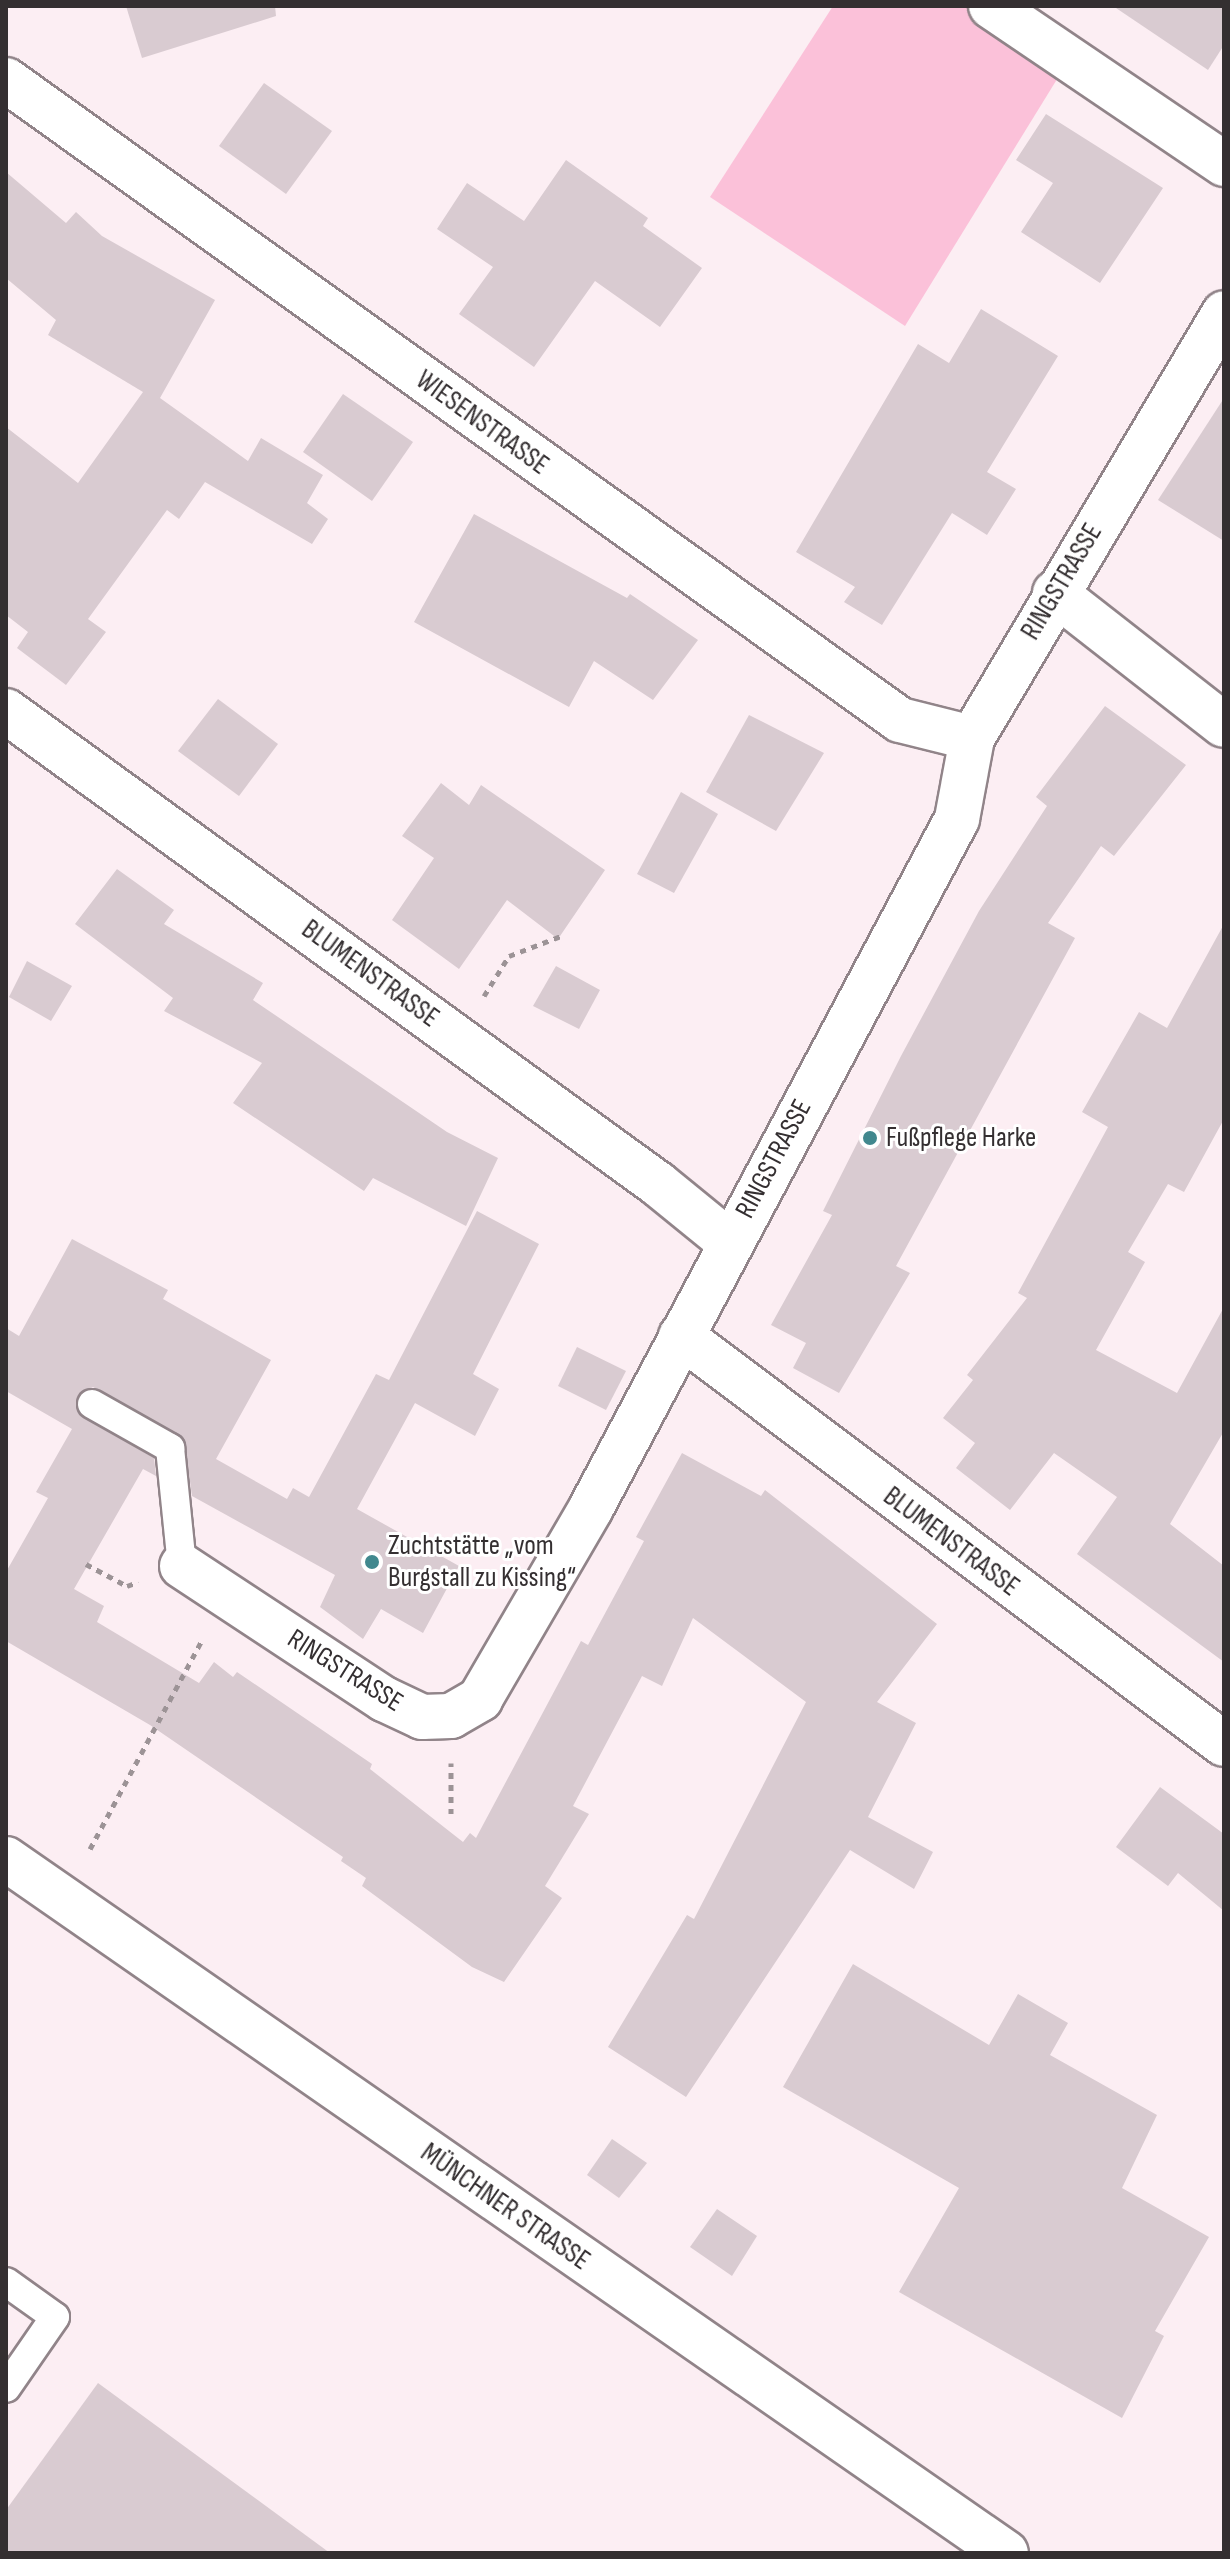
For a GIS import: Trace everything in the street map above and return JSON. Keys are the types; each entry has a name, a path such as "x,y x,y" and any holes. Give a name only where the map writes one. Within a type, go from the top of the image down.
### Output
{"street":[{"path":"991,6 1224,164"},
{"name":"WIESENSTRASSE","path":"6,80 900,720 972,738"},
{"name":"RINGSTRASSE","path":"182,1566 384,1699 422,1717 451,1716 480,1699 503,1665 957,819 972,738 1055,593 1224,313"},
{"path":"1055,593 1224,725"},
{"name":"BLUMENSTRASSE","path":"6,711 458,1038 729,1242"},
{"name":"BLUMENSTRASSE","path":"681,1336 1224,1744"},
{"name":"MÜNCHNER STRASSE","path":"6,1859 1006,2553"}],"lane":[{"path":"92,1404 170,1448 182,1566"},
{"path":"6,2282 55,2317 6,2388"}],"path":[{"path":"458,1038 509,956 561,936"},
{"path":"90,1849 226,1595"}],"shaded area":[{"path":"833,6 982,6 1067,63 905,326 710,197"}],"building":[{"path":"126,6 275,6 276,16 142,58"},
{"path":"1113,6 1224,6 1224,45 1208,70"},
{"path":"264,83 332,131 286,194 219,146"},
{"path":"1046,114 1163,188 1100,283 1021,232 1053,183 1016,160"},
{"path":"566,160 648,218 643,226 702,268 660,327 595,281 534,367 459,314 493,267 437,229 467,183 524,221"},
{"path":"6,172 66,223 76,212 102,236 215,300 160,398 248,461 261,438 323,475 307,503 328,519 312,544 205,482 179,519 167,510 88,619 106,632 66,685 17,648 28,632 6,615 6,427 78,483 143,392 48,335 56,320 6,278"},
{"path":"981,309 1058,356 987,472 1016,489 987,535 952,513 882,625 844,602 855,587 796,552 918,344 949,363"},
{"path":"343,394 413,442 372,501 303,452"},
{"path":"1224,398 1224,541 1158,500"},
{"path":"474,514 627,598 630,594 698,640 653,700 594,661 569,707 414,622"},
{"path":"218,699 278,744 239,796 178,751"},
{"path":"1105,706 1186,765 1114,856 1101,846 1048,923 1075,938 896,1266 910,1273 839,1393 793,1368 806,1343 771,1325 832,1215 823,1211 901,1056 979,911 1047,806 1036,797"},
{"path":"749,715 824,753 776,831 706,792"},
{"path":"441,783 469,805 481,785 605,870 558,939 507,900 459,969 392,920 434,858 402,836"},
{"path":"681,792 718,814 674,893 637,874"},
{"path":"117,869 174,910 164,924 263,983 253,1000 447,1132 498,1158 466,1226 373,1178 364,1191 233,1103 262,1063 164,1011 173,998 75,924"},
{"path":"1224,924 1224,1119 1184,1192 1168,1184 1128,1252 1145,1262 1096,1350 1177,1393 1224,1307 1224,1431 1170,1524 1224,1566 1224,1662 1077,1554 1117,1497 1054,1453 1010,1510 956,1468 975,1443 943,1418 973,1380 967,1375 1027,1298 1018,1293 1108,1127 1082,1112 1139,1012 1167,1028"},
{"path":"27,961 72,986 51,1021 9,997"},
{"path":"556,966 600,990 579,1029 533,1006"},
{"path":"477,1211 539,1244 473,1374 499,1389 475,1436 415,1403 357,1509 459,1566 423,1633 381,1609 363,1639 320,1607 335,1575 192,1496 184,1438 93,1387 78,1395 78,1413 154,1458 156,1476 143,1469 74,1589 104,1606 97,1622 199,1683 214,1662 233,1677 237,1672 372,1764 370,1769 463,1842 470,1833 476,1838 581,1641 588,1645 644,1541 636,1537 682,1453 761,1496 765,1490 937,1624 877,1702 916,1723 868,1817 933,1852 914,1889 850,1850 686,2097 608,2047 687,1915 694,1919 806,1702 693,1618 662,1686 642,1676 573,1806 589,1814 545,1886 562,1898 504,1982 472,1967 362,1886 366,1878 341,1861 343,1857 150,1725 6,1641 6,1572 48,1498 36,1492 72,1429 6,1391 6,1328 19,1336 72,1239 168,1290 163,1299 271,1360 216,1459 287,1499 293,1488 309,1497 376,1374 389,1380"},
{"path":"577,1347 626,1371 606,1410 558,1386"},
{"path":"1160,1787 1224,1834 1224,1911 1178,1873 1168,1886 1116,1847"},
{"path":"853,1964 989,2045 1018,1994 1068,2023 1050,2055 1157,2115 1122,2188 1209,2237 1155,2331 1164,2336 1122,2418 899,2292 959,2188 783,2087"},
{"path":"612,2139 647,2163 619,2198 587,2175"},
{"path":"717,2209 757,2236 732,2276 690,2247"},
{"path":"98,2383 330,2553 6,2553 6,2510"}],"place":[{"name":"Fußpflege Harke","path":"870,1138"},
{"name":"Zuchtstätte „vom Burgstall zu Kissing“","path":"372,1562"}]}
